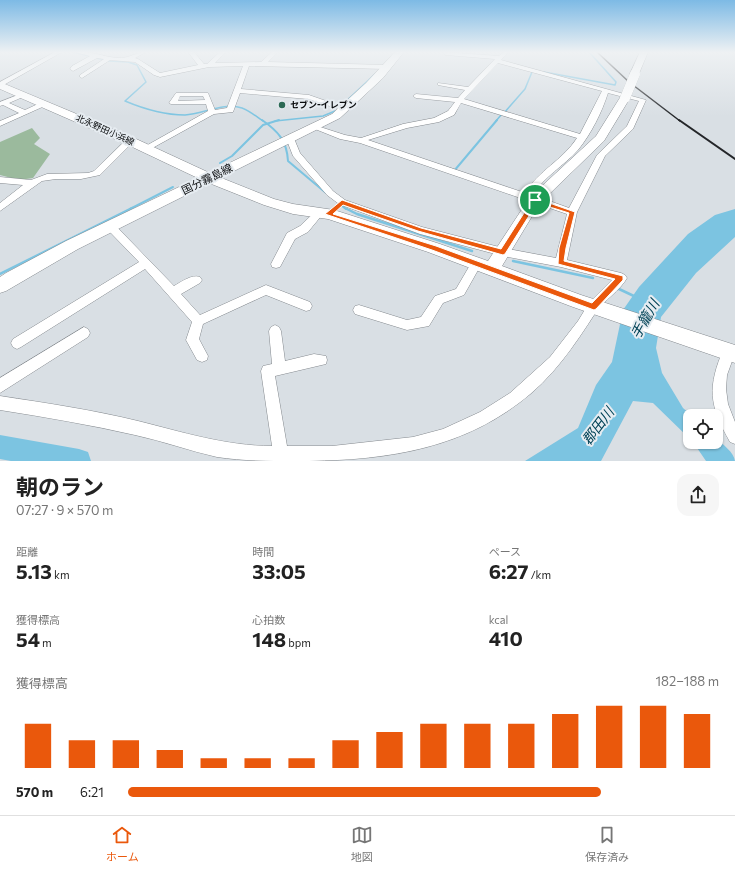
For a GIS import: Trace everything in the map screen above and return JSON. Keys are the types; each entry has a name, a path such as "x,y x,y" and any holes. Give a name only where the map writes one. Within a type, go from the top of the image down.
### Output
{"main road":[{"name":"国分霧島線","path":"0,286 72,244 314,127 341,108 376,74"}],"street":[{"path":"0,85 21,74"},
{"path":"82,76 86,74"},
{"path":"155,74 160,75 167,74"},
{"path":"147,149 210,107 231,107 243,74"},
{"path":"362,142 366,138 378,134 441,118 454,110 460,100 484,74"},
{"path":"547,74 643,100 630,127 602,155 572,212 561,262"},
{"path":"531,199 600,138 625,98 635,74"},
{"path":"440,84 470,89"},
{"name":"北永野田小浜線","path":"0,85 147,149 209,178 269,202 293,209 324,214 477,263 594,307 729,352"},
{"path":"492,268 503,252 531,199 535,184 575,148 589,127 606,90"},
{"path":"236,91 309,98 341,108"},
{"path":"254,101 260,93"},
{"path":"1,103 23,94"},
{"path":"416,96 460,100 581,137"},
{"path":"1,103 25,113"},
{"path":"0,124 45,104"},
{"path":"0,116 10,120"},
{"path":"314,127 343,138 362,142 572,212"},
{"path":"0,403 40,409 136,428 217,449 286,457 332,454 413,444 444,436 485,417 515,398 548,369 594,307 621,278 561,262 503,252 420,230 356,208 342,202 330,193 285,141"},
{"path":"0,208 37,180 60,176 91,175 97,173 130,142"},
{"path":"0,180 32,183"},
{"path":"276,264 292,236 342,202"},
{"path":"110,226 198,322"},
{"path":"358,310 406,325 424,322 439,299 460,292 477,263"},
{"path":"17,343 146,264"},
{"path":"172,293 196,280"},
{"path":"202,356 192,340 198,322 266,290 306,306"},
{"path":"275,331 279,368"},
{"path":"0,386 84,333"},
{"path":"729,352 719,383 720,402 728,425 735,437"},
{"path":"286,457 268,371 314,360 321,360"}],"green space":[{"path":"32,128 40,138 34,144 50,154 33,178 19,180 0,175 0,142"}],"water":[{"name":"手籠川","path":"735,209 735,237 696,273 661,317 656,348 662,373 684,409 683,432 653,403 633,401 601,461 525,461 578,428 596,385 612,362 623,310 639,287 688,234 715,215"},
{"path":"723,444 730,451 735,461 706,461 698,449 723,449"}],"waterway":[{"path":"142,74 146,82 125,101 139,107 162,113 185,115 228,106 242,108 263,121"},
{"path":"342,105 375,74"},
{"path":"504,113 525,89 531,74"},
{"path":"552,74 615,85 616,82 608,74"},
{"path":"276,121 323,116 335,111"},
{"path":"496,121 501,115"},
{"path":"262,120 267,124"},
{"path":"454,171 497,120"},
{"path":"267,124 276,121"},
{"path":"220,163 232,156 263,125 267,124"},
{"path":"267,124 273,128 284,142 288,161 326,193"},
{"path":"130,209 173,187"},
{"path":"338,203 346,209"},
{"path":"345,208 357,214 472,251"},
{"path":"0,274 130,209"},
{"path":"513,261 593,278"},
{"path":"619,289 636,297"},
{"name":"郡田川","path":"0,447 79,461"}],"railway":[{"path":"620,74 680,121"},
{"path":"679,120 735,159"}],"place":[{"name":"セブン-イレブン","path":"282,105"}],"route":[{"path":"535,200 572,212 561,262 621,278 594,307 492,268 329,214 342,202 420,230 503,252 535,200"}]}
